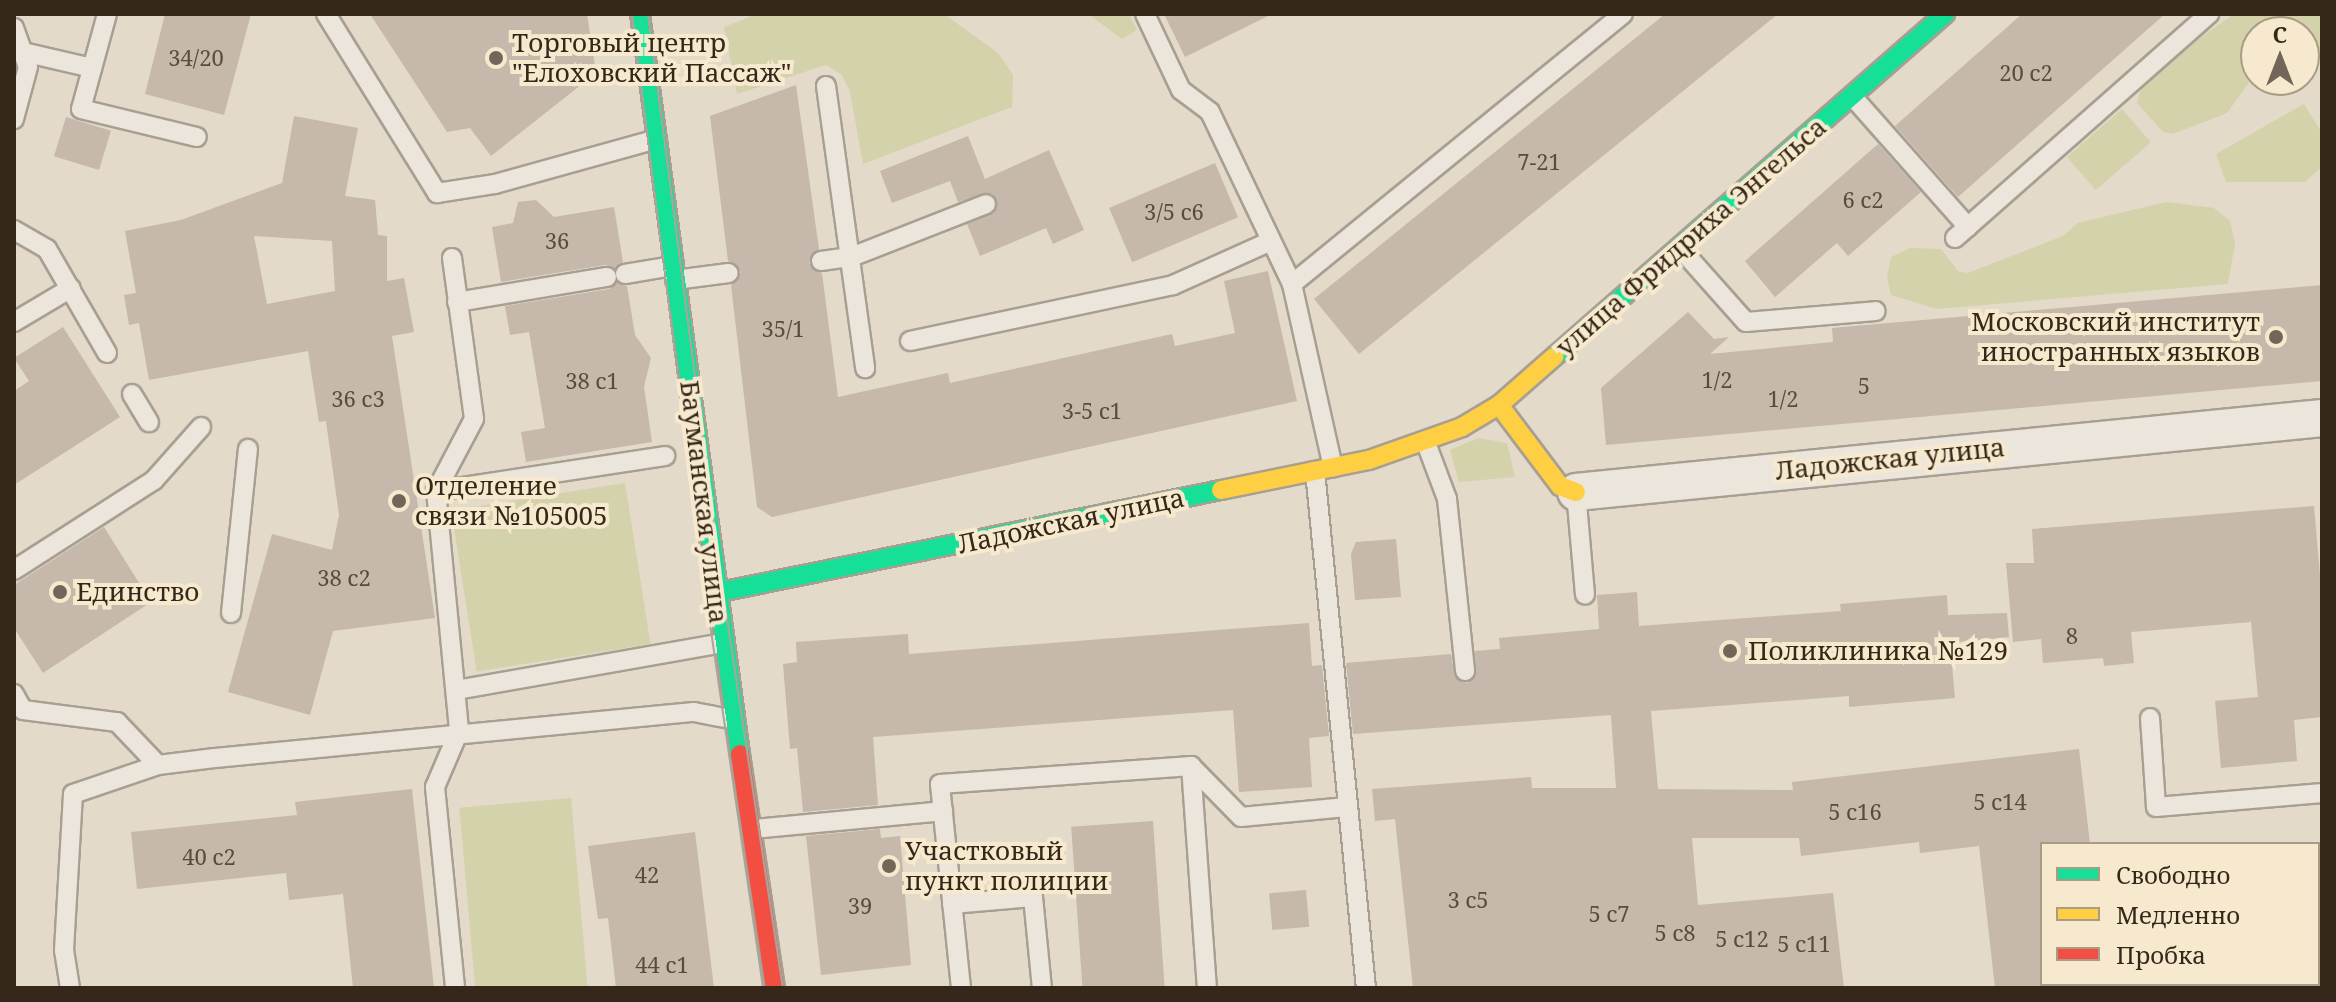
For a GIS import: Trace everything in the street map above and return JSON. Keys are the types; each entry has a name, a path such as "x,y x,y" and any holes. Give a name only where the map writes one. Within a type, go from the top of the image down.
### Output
{"street":[{"name":"Бауманская улица","path":"640,14 715,593 775,988"},
{"name":"улица Фридриха Энгельса","path":"1426,443 1499,405 1945,14"},
{"path":"1499,405 1560,486 1576,492"},
{"name":"Ладожская улица","path":"1576,492 2322,418"},
{"name":"Ладожская улица","path":"715,593 1324,469 1426,443"}],"lane":[{"path":"107,14 81,109 197,137"},
{"path":"326,14 437,193 495,184 657,139"},
{"path":"1145,14 1181,90 1210,112 1292,284 1324,469 1347,807 1366,988"},
{"path":"1292,284 1623,14"},
{"path":"1852,96 1962,232 2209,14"},
{"path":"14,28 28,67 14,119"},
{"path":"23,52 92,68"},
{"path":"826,86 865,368"},
{"path":"821,261 851,257 986,204"},
{"path":"14,230 47,249 107,353"},
{"path":"910,341 1173,285 1271,241"},
{"path":"1680,248 1746,322 1876,311"},
{"path":"452,258 474,419 436,491 459,731 435,787 455,988"},
{"path":"457,302 616,276 729,273"},
{"path":"14,322 71,288"},
{"path":"132,394 149,422"},
{"path":"14,570 154,480 201,427"},
{"path":"1426,443 1447,499 1465,671"},
{"path":"231,613 248,449"},
{"path":"436,491 665,456"},
{"path":"1576,492 1585,595"},
{"path":"456,690 722,643"},
{"path":"14,694 23,710 117,722 158,765"},
{"path":"70,988 64,950 73,794 158,765 459,731 694,712 735,720"},
{"path":"2150,718 2156,807 2322,793"},
{"path":"961,988 940,784 1191,766 1241,817 1347,807"},
{"path":"1191,766 1207,988"},
{"path":"753,829 943,811"},
{"path":"952,904 1033,897 1042,988"}],"shaded area":[{"path":"757,14 944,14 998,53 1013,75 1012,107 863,164 850,92 842,75 826,65 737,94 724,27"},
{"path":"1088,14 1129,14 1137,30 1122,39"},
{"path":"2234,14 2322,14 2320,53 2320,16 2240,16 2240,95 2227,113 2173,134 2163,132 2137,103 2144,77"},
{"path":"2304,104 2322,133 2322,167 2305,182 2226,182 2216,154"},
{"path":"2122,109 2151,142 2096,190 2067,157"},
{"path":"2166,202 2214,208 2230,221 2235,243 2228,284 1937,309 1891,295 1887,277 1891,257 1910,248 1941,249 1958,271 1968,273 2063,236 2078,223"},
{"path":"1478,438 1507,443 1515,477 1459,482 1450,450"},
{"path":"625,483 650,644 477,672 451,511"},
{"path":"571,798 588,988 475,988 459,808"}],"building":[{"path":"165,14 251,14 224,115 145,94"},
{"name":"Торговый центр \"Елоховский Пассаж\"","path":"370,14 587,14 596,73 491,156 470,128 447,132"},
{"path":"1164,14 1272,14 1185,57"},
{"path":"1665,14 1778,14 1359,354 1314,299"},
{"path":"2022,14 2165,14 1958,197 1895,126"},
{"path":"796,85 819,249 809,263 822,273 838,397 948,373 950,383 1172,334 1175,346 1235,333 1224,281 1268,271 1297,401 772,517 757,507 731,285 741,272 728,261 710,116"},
{"path":"294,116 358,128 345,196 375,200 378,235 387,236 387,281 404,278 414,332 392,336 435,618 333,631 310,715 228,692 272,534 332,550 339,515 326,421 319,422 308,351 149,380 139,323 129,325 124,295 136,293 125,231 181,220 282,183","holes":["254,236 332,241 335,291 267,304"]},
{"path":"66,117 111,131 99,170 54,156"},
{"path":"968,136 985,179 1049,150 1084,230 1053,244 1046,228 980,256 967,224 995,212 993,194 958,202 950,181 892,203 880,171"},
{"path":"1878,144 1921,192 1848,256 1837,243 1775,297 1745,261"},
{"path":"1215,163 1238,217 1132,262 1109,208"},
{"path":"536,200 554,217 614,207 623,262 615,268 605,265 501,282 492,227 513,223 518,202"},
{"path":"617,283 627,286 635,335 651,358 644,387 652,442 526,462 521,432 545,428 529,332 510,335 505,306 609,289"},
{"path":"2322,285 2322,381 1606,445 1601,388 1688,312 1714,339 1729,337 1710,354 1833,342 1832,328"},
{"path":"63,327 120,417 14,485 14,391 29,381 14,358"},
{"path":"2314,506 2322,598 2322,717 2294,720 2297,761 2221,768 2215,701 2258,697 2251,622 2131,632 2134,663 2104,666 2103,658 2043,663 2041,639 2013,642 2006,563 2034,563 2032,529"},
{"path":"104,527 151,602 43,673 14,628 14,585"},
{"path":"1396,539 1401,597 1355,600 1351,554 1356,542"},
{"path":"1637,592 1639,626 1841,611 1840,604 1947,595 1948,615 2007,613 2009,637 1950,643 1955,698 1849,707 1849,696 1651,711 1658,789 1793,790 1792,782 2079,749 2090,842 2040,842 2042,988 1995,988 1979,846 1920,853 1919,842 1801,856 1799,838 1692,838 1698,905 1833,893 1844,988 1413,988 1395,819 1375,821 1372,789 1531,777 1532,788 1616,788 1611,715 1353,734 1346,663 1451,654 1455,677 1467,683 1476,675 1475,651 1500,649 1499,638 1599,629 1597,595"},
{"path":"1309,623 1312,666 1322,665 1329,736 1309,738 1312,787 1239,792 1233,710 873,737 878,805 803,812 797,748 790,749 783,664 797,662 796,642 908,634 909,654"},
{"path":"412,789 434,988 353,988 343,894 289,900 286,873 137,889 131,832 297,815 295,802"},
{"path":"1153,821 1165,988 1082,988 1071,827"},
{"path":"880,829 881,838 900,836 911,965 821,975 806,836"},
{"path":"695,832 714,988 616,988 608,918 598,919 588,846"},
{"path":"1306,890 1309,927 1272,930 1269,893"}],"tram line":[{"path":"632,14 703,576 763,988"},
{"path":"648,14 723,592 783,988"}],"traffic: fast":[{"path":"640,14 740,754"},
{"path":"1555,356 1945,14"},
{"path":"715,593 1221,490"}],"traffic: slow":[{"path":"1221,490 1369,460 1462,427 1499,405 1555,356"},
{"path":"1499,405 1560,486 1576,492"}],"traffic: jam":[{"path":"740,754 775,988"}],"place":[{"name":"Торговый центр \"Елоховский Пассаж\"","path":"496,58"},
{"name":"Московский институт иностранных языков","path":"2276,337"},
{"name":"Отделение связи №105005","path":"399,501"},
{"name":"Единство","path":"60,592"},
{"name":"Поликлиника №129","path":"1730,651"},
{"name":"Участковый пункт полиции","path":"889,866"}]}
